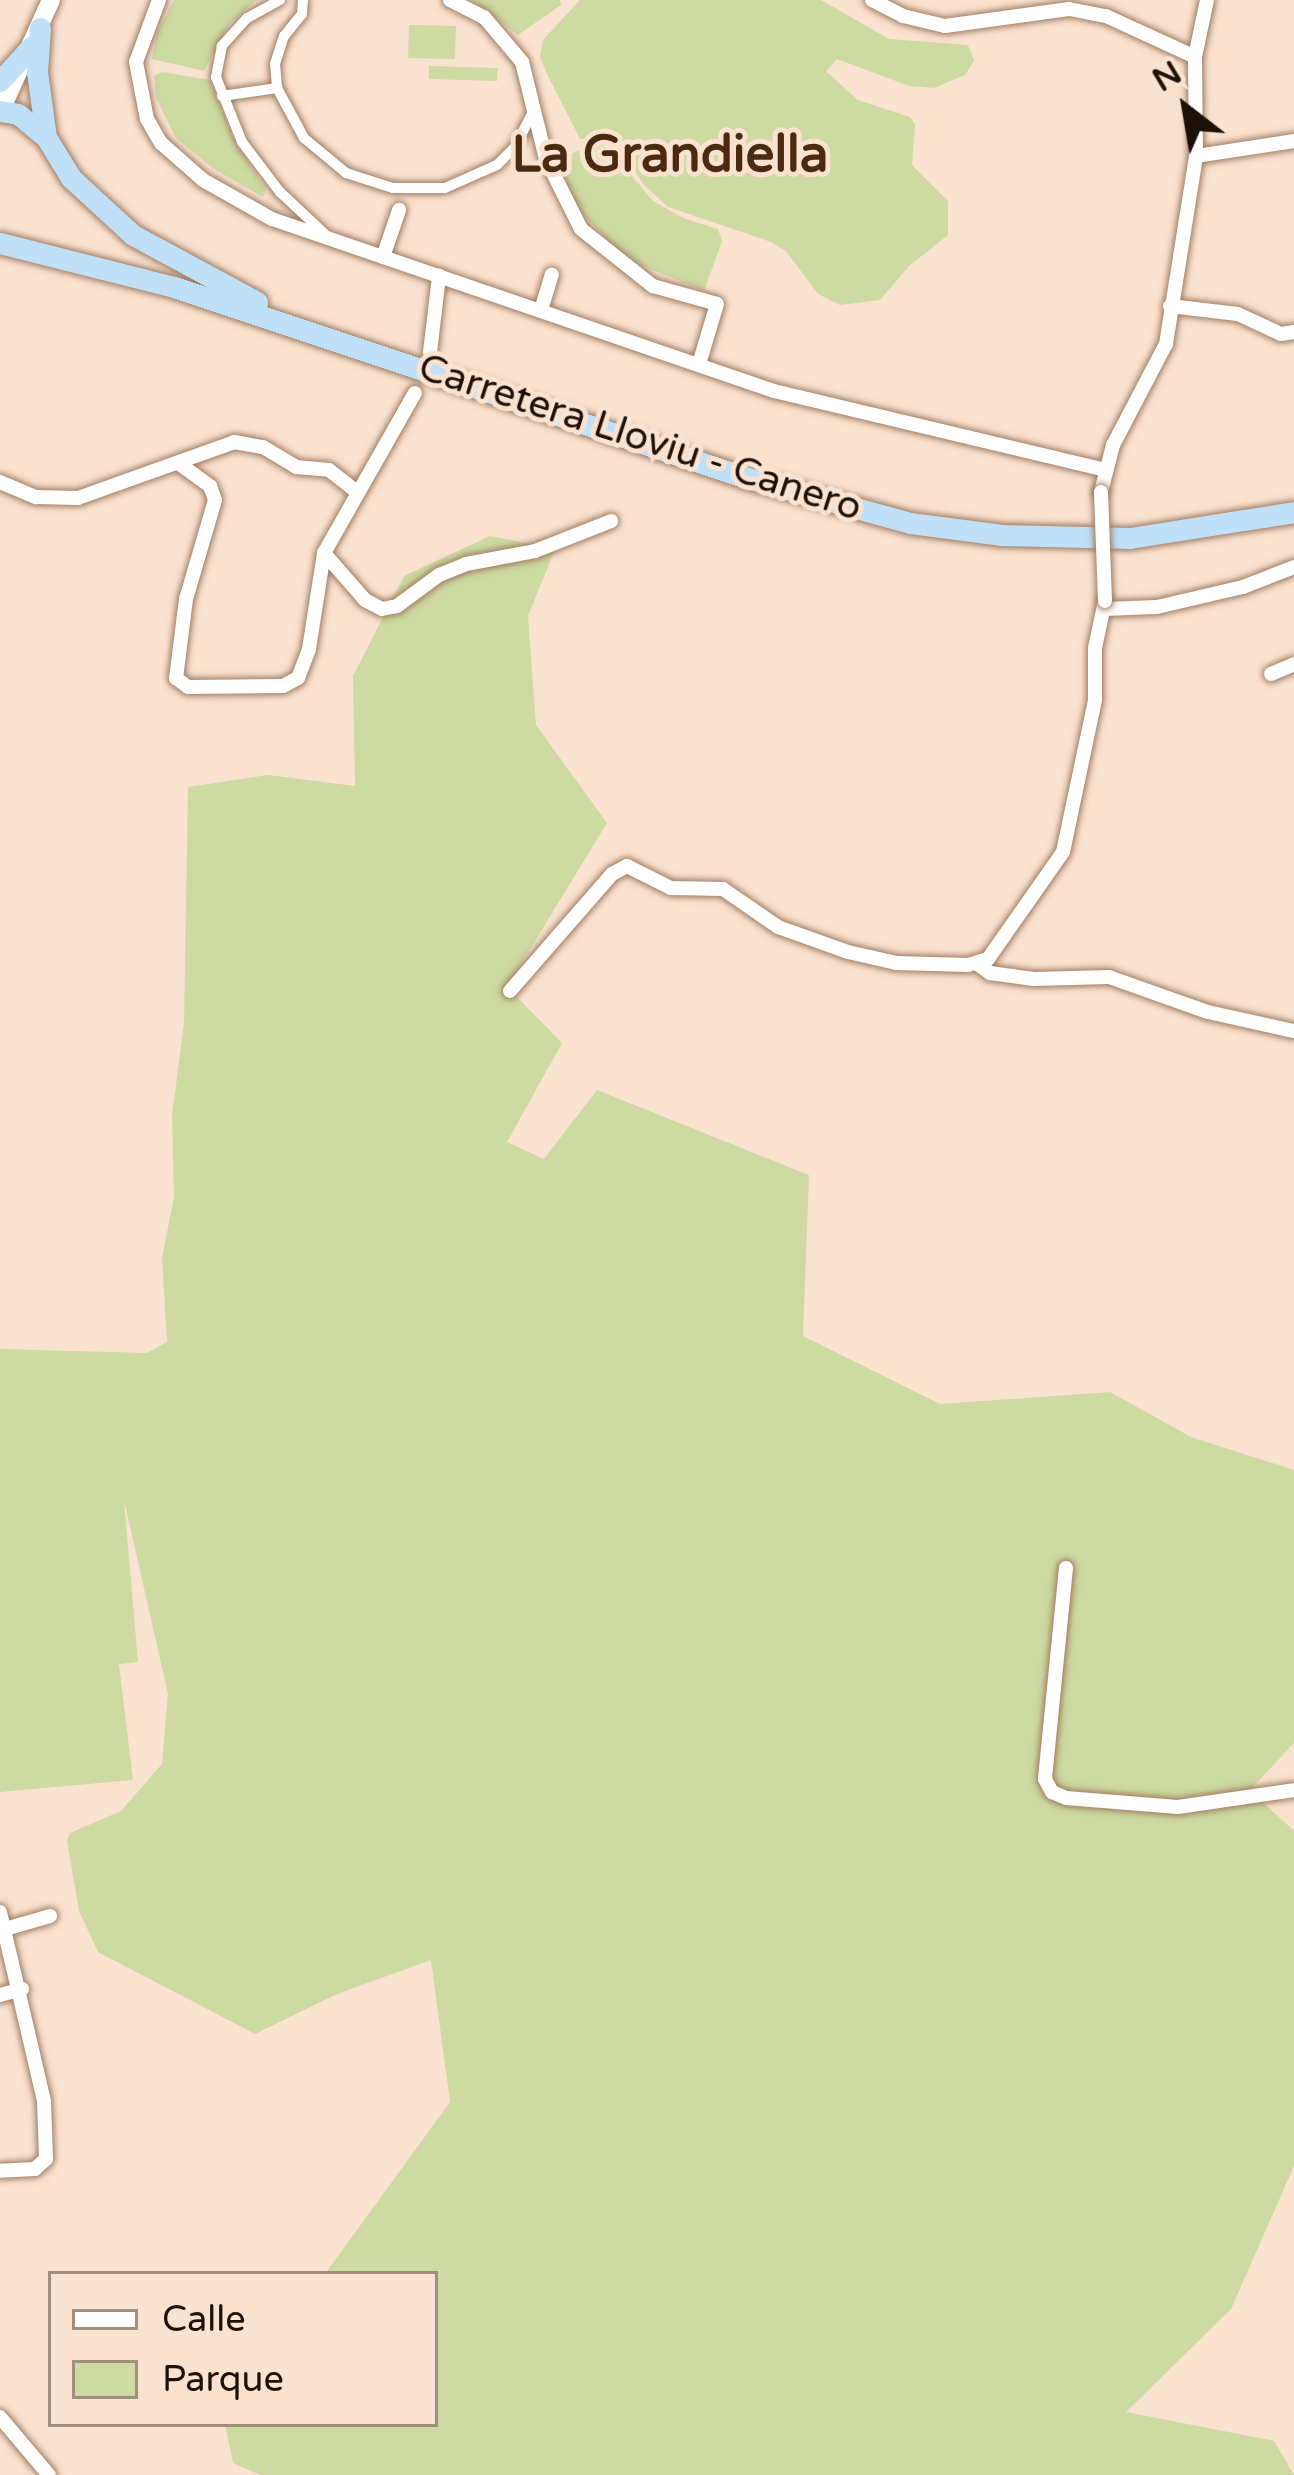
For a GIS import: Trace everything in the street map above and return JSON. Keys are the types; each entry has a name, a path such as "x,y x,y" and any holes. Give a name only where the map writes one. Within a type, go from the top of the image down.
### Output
{"highway":[{"path":"0,81 45,18"},
{"path":"45,18 37,72 46,137"},
{"path":"0,111 18,114 46,137 86,196 133,235 233,292 379,354"},
{"name":"Carretera Lloviu - Canero","path":"0,248 70,257 379,354 747,478 910,523 1002,535 1130,538 1294,512"}],"main road":[{"path":"0,111 45,18"}],"street":[{"path":"159,0 136,64 143,107 161,143 203,180 241,202 331,239 844,411 1105,470"},
{"path":"280,0 247,18 222,46 217,77 242,142 331,239"},
{"path":"303,0 302,14 284,36 275,64 278,88 304,138 346,173 393,188 446,188 478,176 515,147 536,105"},
{"path":"449,0 484,16 512,46 536,105 546,159 581,230 653,286 717,304 699,364"},
{"path":"872,0 903,16 945,26 1069,9 1196,57"},
{"path":"979,965 1011,931 1063,852 1095,700 1095,648 1104,605 1101,492 1105,470 1166,344 1196,156 1196,57 1207,0"},
{"path":"222,96 278,88"},
{"path":"1196,156 1294,141"},
{"path":"383,257 399,210 393,188"},
{"path":"541,310 552,275"},
{"path":"430,352 440,276"},
{"path":"1170,306 1238,314 1281,334 1294,332"},
{"path":"181,465 210,486 215,500 186,599 176,678 188,687 284,686 298,678 310,649 324,553 415,393"},
{"path":"0,482 37,497 78,498 181,465 206,449 248,444 296,466 329,470 356,491"},
{"path":"324,553 365,600 382,609 397,606 439,575 466,564 535,551 610,520"},
{"path":"1104,605 1157,607 1243,587 1294,567"},
{"path":"1271,674 1294,664"},
{"path":"510,991 612,874 627,866 671,888 724,889 778,927 848,952 896,963 979,965 990,973 1034,979 1109,977 1208,1012 1294,1031"},
{"path":"1066,1568 1045,1779 1052,1792 1066,1798 1178,1807 1294,1790"},
{"path":"0,1912 22,1989 44,2101 46,2159 34,2169 0,2170"},
{"path":"5,1929 50,1916"},
{"path":"0,1995 22,1989"},
{"path":"0,2417 49,2475"}],"green space":[{"path":"174,0 257,0 230,23 204,71 152,59 157,32"},
{"path":"471,0 560,0 561,5 518,35"},
{"path":"580,0 821,0 889,39 968,45 974,61 965,75 934,88 909,86 837,59 826,71 858,100 910,117 915,124 912,165 948,201 948,235 909,266 880,300 840,305 818,294 786,251 771,242 668,207 643,184 615,140 580,139 546,72 540,57 543,40"},
{"path":"409,25 456,26 455,59 408,58"},
{"path":"429,66 498,68 497,81 429,79"},
{"path":"162,72 210,80 235,142 266,190 263,197 214,169 176,138 156,98 154,76"},
{"path":"604,142 652,200 683,218 718,229 722,241 704,291 628,260 577,209 558,158"},
{"path":"490,536 555,549 528,616 536,725 607,823 507,987 562,1043 507,1142 544,1159 597,1090 809,1175 803,1336 940,1404 1110,1392 1191,1437 1294,1470 1294,1743 1250,1790 1294,1831 1294,2166 1231,2309 1126,2412 1274,2441 1294,2475 260,2475 233,2463 226,2427 438,2427 438,2271 327,2271 450,2102 431,1960 337,1994 255,2034 98,1952 79,1911 67,1840 70,1833 121,1811 162,1764 168,1694 124,1500 138,1662 119,1664 133,1780 0,1792 0,1349 147,1353 167,1342 162,1258 174,1197 172,1116 184,1022 188,787 268,775 355,786 353,676 404,576"}],"district":[{"name":"La Grandiella","path":"670,155"}]}
